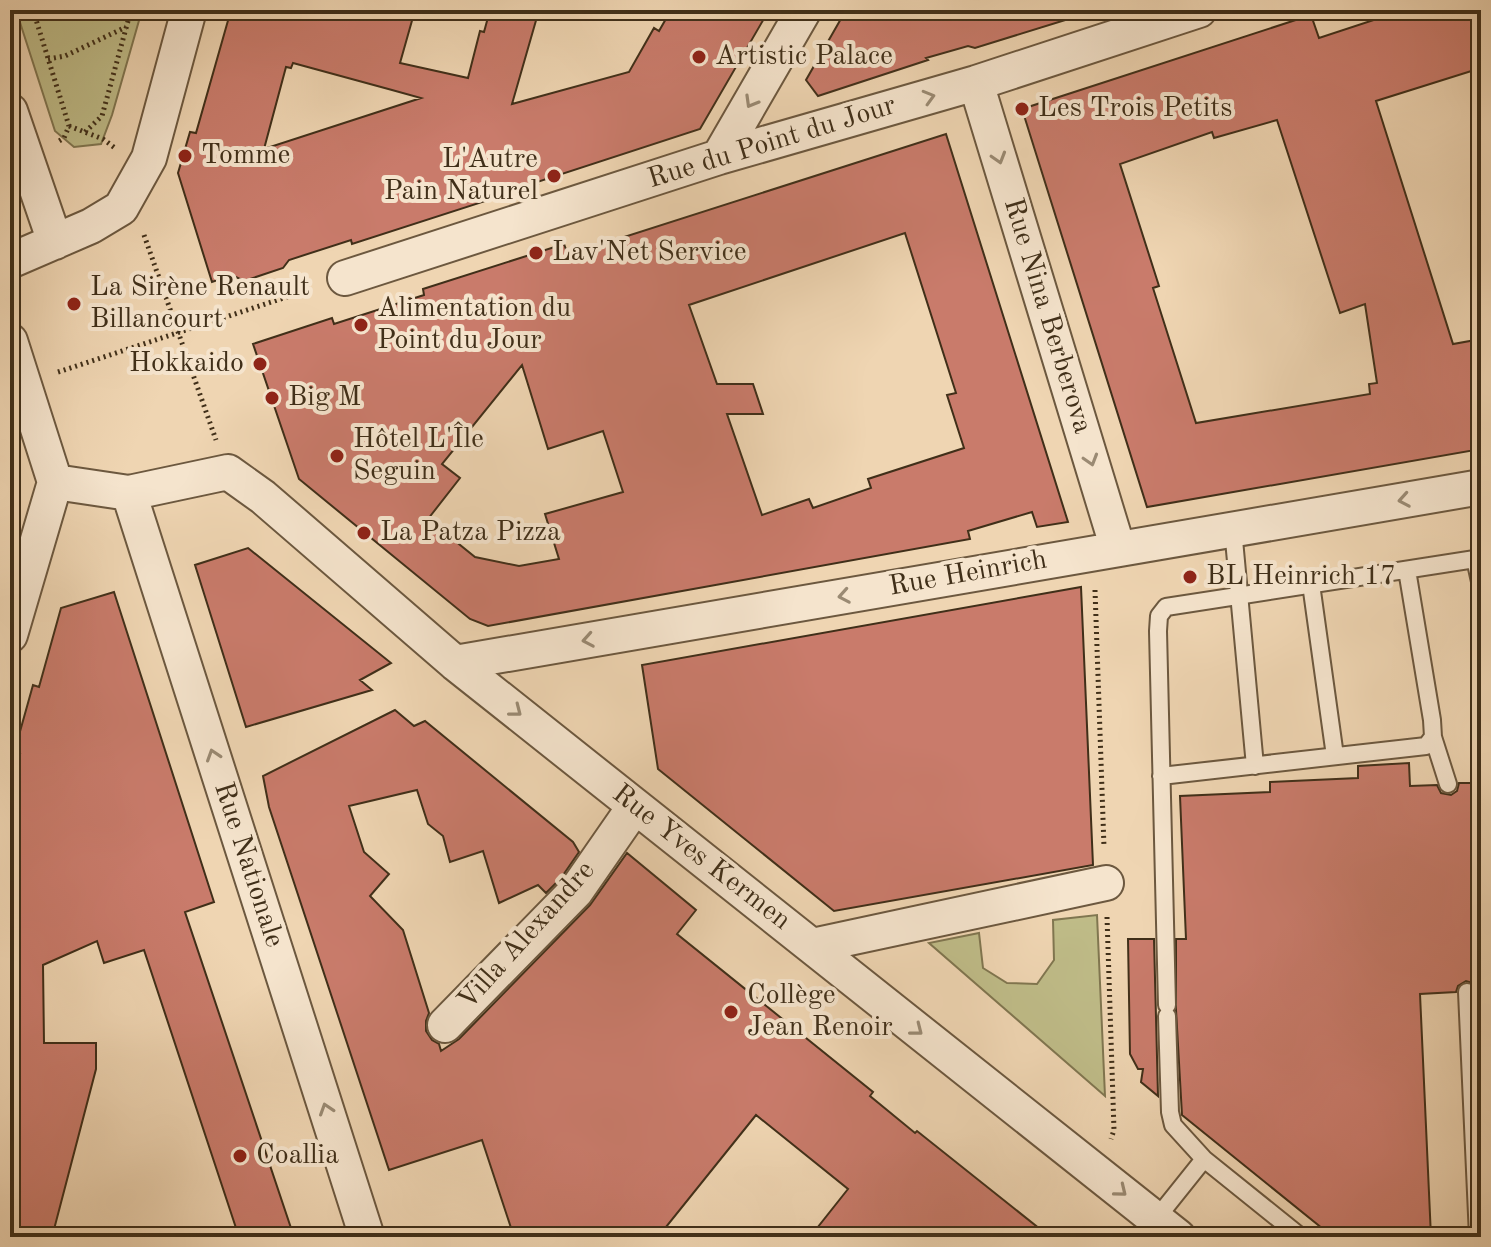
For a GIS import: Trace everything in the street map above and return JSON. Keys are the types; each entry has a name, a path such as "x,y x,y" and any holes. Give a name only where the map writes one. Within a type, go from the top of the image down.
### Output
{"street":[{"path":"10,261 91,226 121,208 149,158 189,10"},
{"path":"719,157 804,10"},
{"name":"Rue du Point du Jour","path":"345,278 719,157 976,83 1199,10"},
{"name":"Rue Nina Berberova","path":"976,83 1118,549"},
{"path":"10,111 55,242"},
{"path":"10,341 55,482 10,635"},
{"path":"55,482 129,493 228,472"},
{"name":"Rue Yves Kermen","path":"228,472 263,497 455,663 812,946 1159,1231"},
{"name":"Rue Heinrich","path":"455,663 1481,487"},
{"name":"Rue Nationale","path":"129,493 367,1237"},
{"name":"Villa Alexandre","path":"445,1025 576,891 635,806"},
{"path":"812,946 1106,883"}],"lane":[{"path":"1233,529 1255,766"},
{"path":"1301,1237 1204,1159 1173,1125 1170,1112 1159,616 1166,607 1475,559 1481,586"},
{"path":"1407,570 1433,737 1448,784"},
{"path":"1311,584 1335,756"},
{"path":"1161,776 1426,746 1433,737"},
{"path":"1467,992 1478,1237"},
{"path":"1159,1231 1204,1159"}],"path":[{"path":"27,158 64,138 69,126 33,10"},
{"path":"85,132 102,116 131,10"},
{"path":"48,59 65,56 127,27"},
{"path":"69,126 103,139 118,150 149,158"},
{"path":"121,208 139,222 228,472"},
{"path":"55,373 345,278"}],"shaded area":[{"path":"16,10 142,10 101,144 74,147 55,131"},
{"path":"1097,915 1105,1096 929,943 979,933 983,968 1007,983 1037,984 1054,960 1053,920"}],"building":[{"path":"231,10 415,10 400,63 468,78 480,31 484,32 490,10 539,10 512,104 629,72 654,28 659,31 671,10 769,10 700,129 352,244 351,240 289,260 283,268 244,281 232,275 212,282 178,173 190,132 196,133","holes":["293,63 421,98 264,149 286,67 291,68"]},
{"path":"846,10 1074,10 1075,17 975,48 968,46 926,58 928,60 818,96 806,80"},
{"path":"1404,10 1481,10 1481,68 1376,101 1453,344 1481,339 1481,449 1147,507 1022,109 1311,15 1319,38","holes":["1277,120 1340,313 1365,304 1377,383 1369,384 1370,394 1196,423 1153,288 1159,286 1120,164 1212,132 1214,138"]},
{"path":"946,134 1068,522 1037,527 1032,512 968,531 970,539 488,626 470,619 299,479 253,344 332,318 334,324 424,295 423,289 564,244 568,255","holes":["905,233 956,393 947,395 964,448 868,479 871,488 813,508 809,499 762,515 727,414 763,414 753,384 717,384 689,305","522,365 548,449 603,431 623,492 545,514 559,559 519,566 475,557 428,519 460,478 442,464"]},
{"path":"248,548 391,663 360,680 372,690 246,727 195,565"},
{"path":"1081,587 1093,865 834,911 658,769 642,665"},
{"path":"114,592 214,902 185,912 294,1237 239,1237 144,950 104,963 97,941 43,965 44,1043 96,1043 96,1069 52,1237 10,1237 10,791 20,754 14,753 33,685 39,687 61,608"},
{"path":"395,710 414,726 425,721 573,842 579,852 546,893 538,885 499,903 483,851 450,862 443,836 428,824 417,790 349,806 364,852 389,874 370,896 403,930 429,1013 426,1031 439,1044 441,1051 459,1039 590,905 627,853 696,910 677,934 873,1092 870,1096 915,1133 917,1131 1050,1237 810,1237 848,1189 756,1115 658,1237 514,1237 482,1140 389,1170 269,807 263,776"},
{"path":"1409,763 1410,786 1437,785 1441,793 1451,795 1457,791 1459,783 1472,783 1481,991 1466,981 1458,986 1456,992 1420,994 1431,1237 1333,1237 1182,1115 1176,1010 1176,939 1186,939 1180,796 1270,792 1270,782 1358,778 1358,766"},
{"path":"1128,939 1154,939 1158,1096 1141,1082 1143,1069 1138,1069 1130,1054"}],"place":[{"name":"Artistic Palace","path":"699,57"},
{"name":"Les Trois Petits","path":"1022,109"},
{"name":"Tomme","path":"185,156"},
{"name":"L'Autre Pain Naturel","path":"554,176"},
{"name":"Lav'Net Service","path":"536,253"},
{"name":"La Sirène Renault Billancourt","path":"74,304"},
{"name":"Alimentation du Point du Jour","path":"361,325"},
{"name":"Hokkaido","path":"260,364"},
{"name":"Big M","path":"272,398"},
{"name":"Hôtel L'Île Seguin","path":"337,456"},
{"name":"La Patza Pizza","path":"364,533"},
{"name":"BL Heinrich 17","path":"1190,577"},
{"name":"Collège Jean Renoir","path":"731,1012"},
{"name":"Coallia","path":"240,1156"}]}
